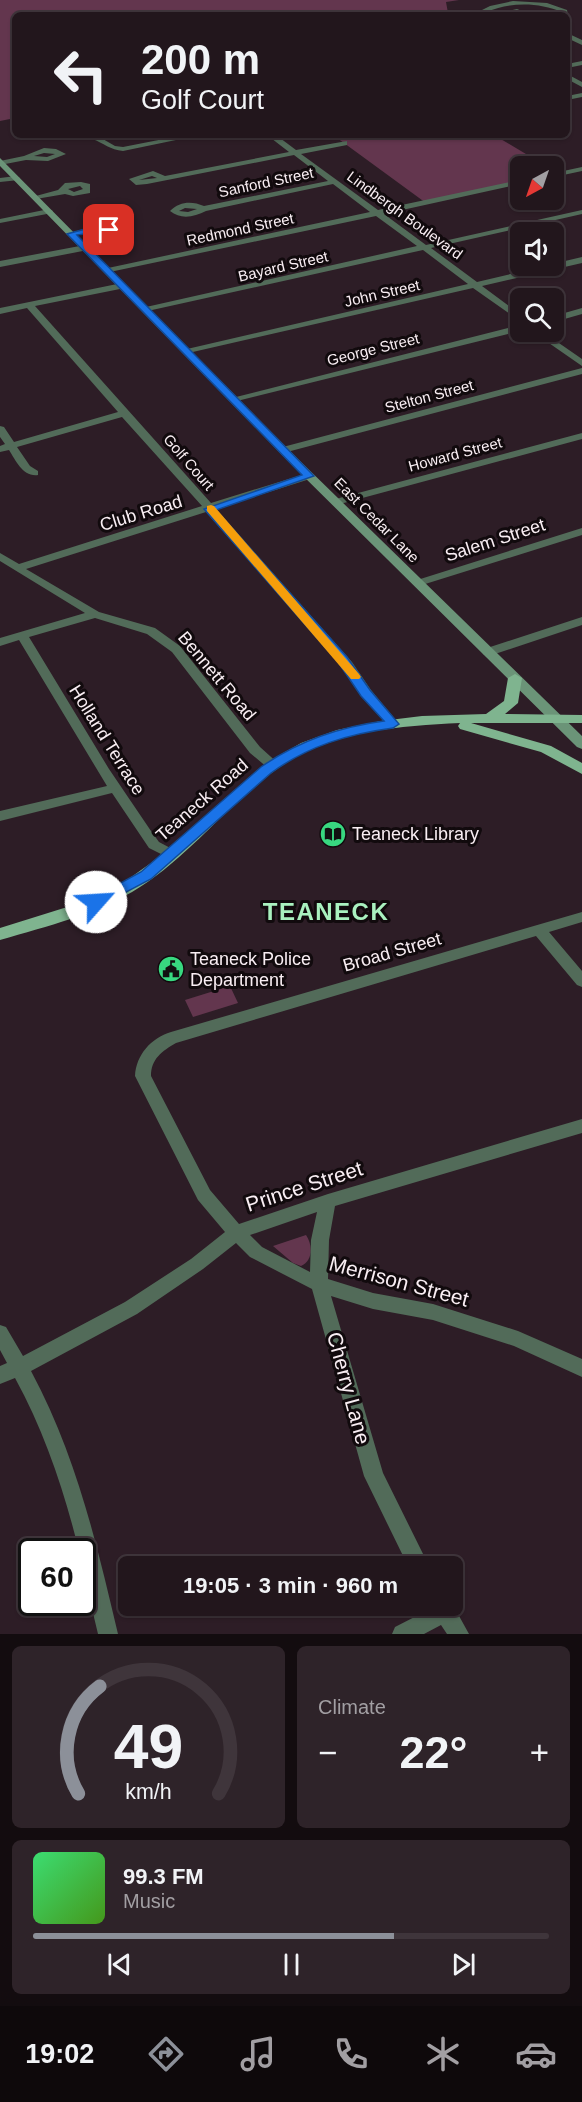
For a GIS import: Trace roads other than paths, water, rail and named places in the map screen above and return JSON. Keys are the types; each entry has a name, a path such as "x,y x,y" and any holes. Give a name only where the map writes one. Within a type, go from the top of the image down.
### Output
{"main road":[{"path":"487,720 511,703 515,678"},
{"name":"Teaneck Road","path":"0,934 58,917 116,893 146,875 273,765 300,749 331,736 361,728 393,724 582,719"},
{"path":"444,721 526,742 555,753 582,769"}],"street":[{"path":"484,12 492,7 536,0 558,6 565,12"},
{"path":"97,138 113,148 123,149 180,138"},
{"name":"Lindbergh Boulevard","path":"276,138 510,310"},
{"path":"165,179 344,143"},
{"path":"1,162 26,158"},
{"name":"East Cedar Lane","path":"1,162 283,450 582,744"},
{"path":"564,173 582,169"},
{"path":"0,180 16,178"},
{"name":"Sanford Street","path":"203,209 334,182"},
{"name":"Redmond Street","path":"108,271 510,184"},
{"path":"36,197 63,192"},
{"path":"0,221 49,211"},
{"name":"Bayard Street","path":"146,310 582,212"},
{"path":"71,234 96,228"},
{"path":"0,264 85,248"},
{"name":"John Street","path":"188,352 582,260"},
{"path":"0,311 122,286"},
{"name":"Golf Court","path":"29,305 342,659 366,693 393,724"},
{"path":"564,316 582,311"},
{"name":"George Street","path":"233,399 510,330"},
{"path":"552,342 582,363"},
{"name":"Stelton Street","path":"283,450 582,371"},
{"path":"0,449 124,413"},
{"path":"0,429 14,446 26,468 34,473"},
{"name":"Howard Street","path":"336,502 582,436"},
{"name":"Club Road","path":"16,568 309,476"},
{"name":"Salem Street","path":"418,584 582,531"},
{"name":"Bennett Road","path":"0,556 16,568 95,614 151,631 176,650 257,753 273,765"},
{"path":"0,642 95,614"},
{"path":"488,652 582,621"},
{"name":"Holland Terrace","path":"22,636 115,788 151,842 171,854"},
{"path":"0,816 115,788"},
{"name":"Broad Street","path":"148,1057 159,1045 182,1034 582,917"},
{"path":"539,930 582,981"},
{"name":"Merrison Street","path":"148,1057 143,1067 143,1076 204,1195 219,1215 256,1252 320,1284 373,1301 433,1312 518,1339 582,1368"},
{"name":"Prince Street","path":"0,1375 20,1367 131,1308 197,1264 237,1233 328,1201 582,1126"},
{"name":"Cherry Lane","path":"328,1201 320,1240 320,1284 374,1476 414,1556"},
{"path":"0,1333 20,1367 61,1457 90,1555 108,1634"},
{"path":"402,1634 432,1616"},
{"path":"447,1616 459,1634"}],"place":[{"name":"Teaneck Library","path":"333,834"},
{"name":"Teaneck Police Department","path":"171,969"}],"district":[{"name":"TEANECK","path":"326,911"}]}
